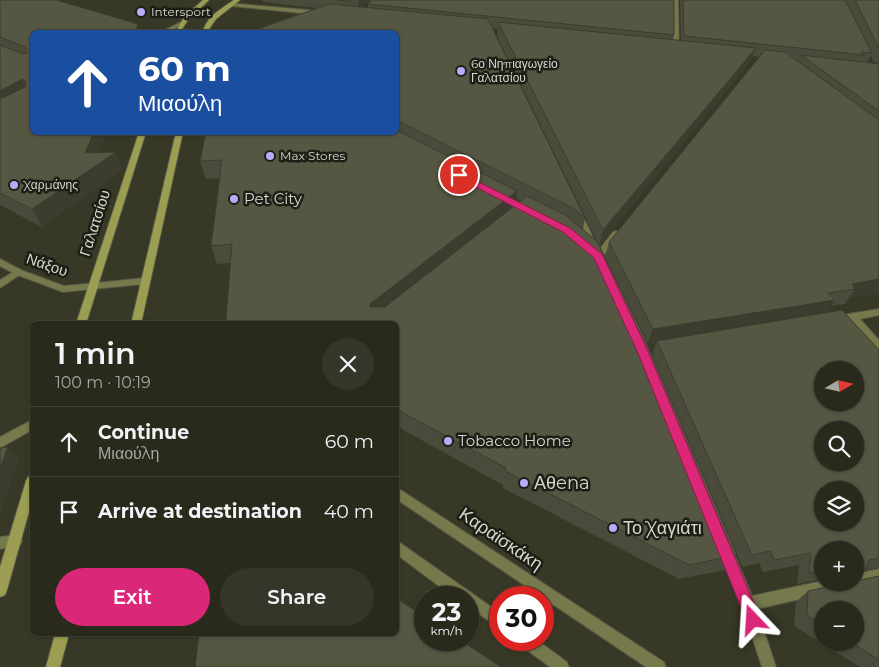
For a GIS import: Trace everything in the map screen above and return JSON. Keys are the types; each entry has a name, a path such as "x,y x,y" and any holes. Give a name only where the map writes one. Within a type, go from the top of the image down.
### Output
{"main road":[{"path":"179,30 181,24 206,0"},
{"path":"206,30 210,22 234,2"},
{"name":"Γαλατσίου","path":"82,321 142,135"},
{"path":"137,321 179,135"},
{"path":"0,590 30,488"},
{"path":"53,667 61,636"}],"street":[{"path":"675,0 676,51"},
{"path":"234,2 322,14"},
{"path":"665,7 674,8"},
{"path":"168,30 181,24"},
{"path":"666,50 685,52"},
{"path":"572,203 600,261"},
{"path":"600,261 623,226"},
{"path":"579,240 600,261"},
{"name":"Νάξου","path":"0,262 18,272 63,289 145,281"},
{"path":"0,285 18,272"},
{"path":"824,322 879,312"},
{"path":"852,317 879,346"},
{"path":"0,443 30,426"},
{"name":"Καραϊσκάκη","path":"399,494 659,667"},
{"path":"0,543 15,541"},
{"path":"722,541 748,604 769,667"},
{"path":"399,548 451,586"},
{"path":"864,579 879,576"},
{"path":"748,604 814,589"},
{"path":"540,651 562,667"}],"building":[{"path":"0,0 56,0 138,24 136,30 30,30 30,135 93,135 85,153 116,152 32,209 0,193 0,99 25,87 26,81 23,79 0,91 0,45 24,54 27,53 25,47 0,37"},
{"path":"338,0 360,0 358,3"},
{"path":"371,0 674,0 674,35 368,4"},
{"path":"683,0 845,0 872,53 861,52 865,55 684,36"},
{"path":"855,0 879,0 879,48"},
{"path":"330,4 488,19 585,218 573,208 399,121 399,30 255,30"},
{"path":"498,22 756,48 603,230"},
{"path":"765,50 785,52 879,120 879,279 852,284 855,289 828,293 835,300 653,329 609,242"},
{"path":"801,55 879,64 879,111"},
{"path":"399,132 517,191 370,304 370,307 385,307 527,196 565,215 597,241 643,334 737,555 689,565 505,471 506,468 399,411 399,321 229,321 226,319 232,244 211,246 222,160 200,161 205,135 399,135"},
{"path":"842,310 879,350 879,558 869,560 867,568 864,568 864,541 814,541 814,572 809,573 811,553 774,560 770,551 752,555 657,341"},
{"path":"8,447 0,468 0,448"},
{"path":"879,576 879,660 864,650 864,601 814,601 814,620 807,615 808,591 864,591 864,579"},
{"path":"399,600 414,610 414,651 477,651 501,667 195,667 199,636 399,636"}],"place":[{"name":"Intersport","path":"141,12"},
{"name":"6ο Νηπιαγωγείο Γαλατσίου","path":"461,71"},
{"name":"Max Stores","path":"270,156"},
{"name":"Χαρμάνης","path":"14,185"},
{"name":"Pet City","path":"234,199"},
{"name":"Tobacco Home","path":"448,441"},
{"name":"Αθena","path":"524,483"},
{"name":"Το Χαγιάτι","path":"613,528"}],"route":[{"path":"459,175 566,230 598,257 643,351 753,620"}]}
